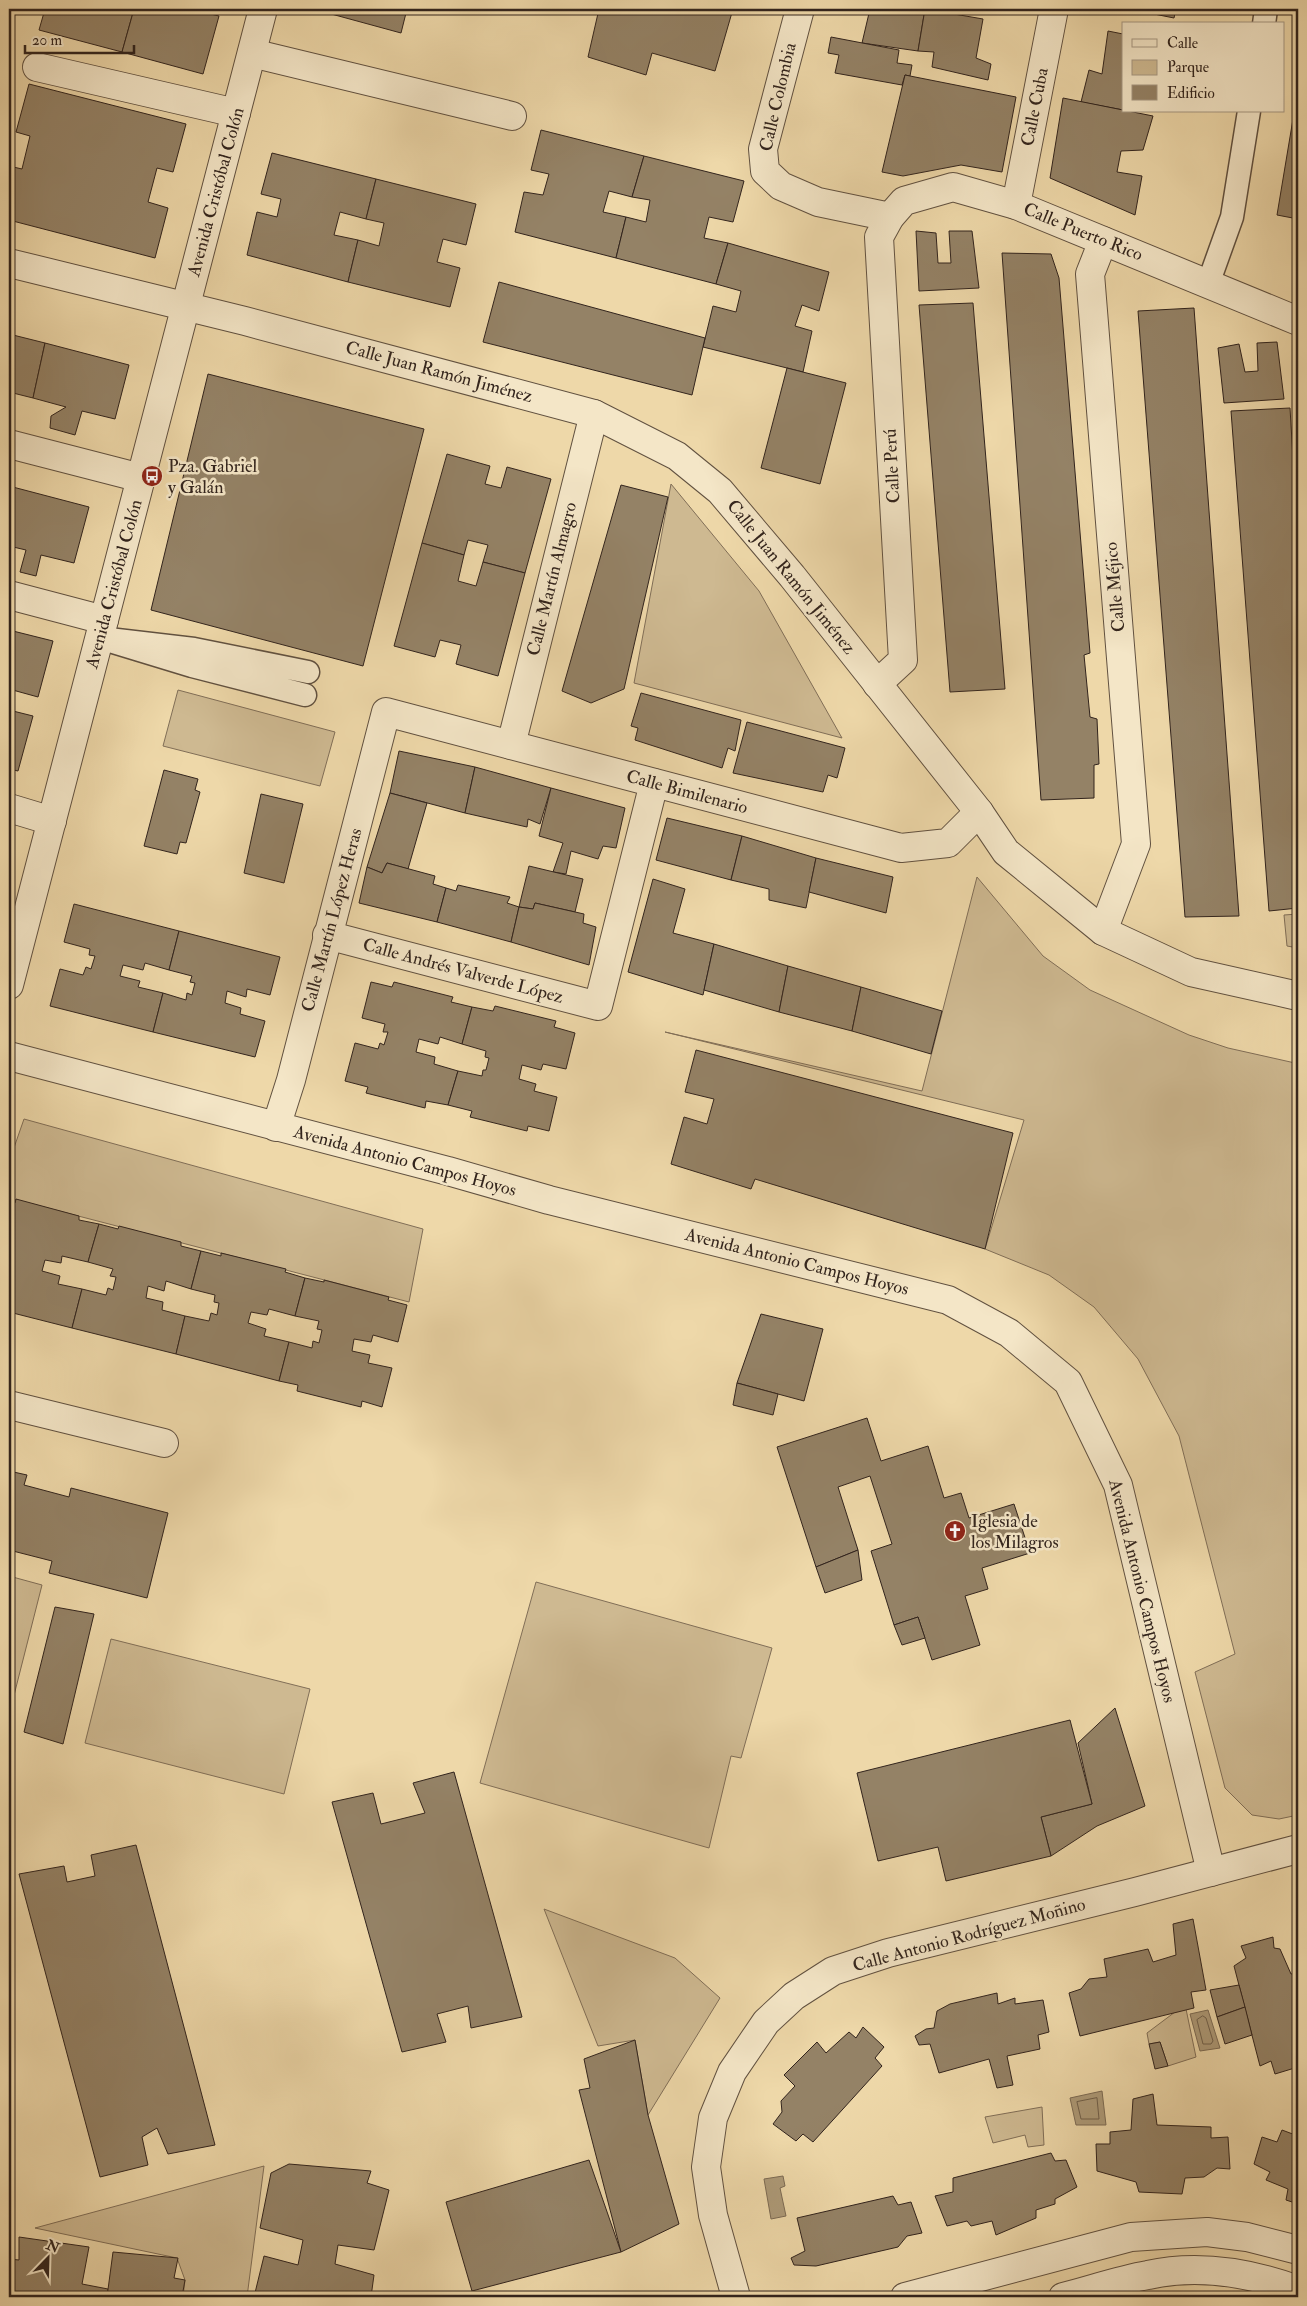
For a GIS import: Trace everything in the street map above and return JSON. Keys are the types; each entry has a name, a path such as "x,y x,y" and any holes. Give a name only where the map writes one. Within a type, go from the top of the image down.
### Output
{"street":[{"name":"Avenida Cristóbal Colón","path":"9,985 263,9"},
{"name":"Calle Colombia","path":"800,9 763,149 765,171 781,186 885,227"},
{"name":"Calle Cuba","path":"1016,205 1054,9"},
{"path":"252,53 512,116"},
{"path":"37,67 236,113"},
{"name":"Calle Puerto Rico","path":"885,227 904,201 953,188 1016,205 1298,321"},
{"name":"Calle Perú","path":"877,684 903,660 885,227"},
{"name":"Calle Méjico","path":"1103,241 1090,274 1136,844 1103,931"},
{"name":"Calle Juan Ramón Jiménez","path":"9,263 186,307 594,414 677,456 720,491 792,576 979,812 1006,852 1103,931 1191,972 1298,996"},
{"name":"Calle Martín Almagro","path":"511,745 594,414"},
{"path":"9,444 141,478"},
{"path":"9,595 102,629"},
{"name":"Calle Bimilenario","path":"386,712 901,848 948,843 979,812"},
{"name":"Calle Martín López Heras","path":"276,1127 291,1080 386,712"},
{"name":"Calle Andrés Valverde López","path":"328,935 598,1006 654,783"},
{"path":"9,808 52,821"},
{"name":"Avenida Antonio Campos Hoyos","path":"9,1056 448,1171 548,1200 948,1300 1008,1333 1068,1382 1118,1485 1211,1872"},
{"path":"9,1405 164,1443"},
{"path":"1211,1872 1298,1849"},
{"name":"Calle Antonio Rodríguez Moñino","path":"736,2297 713,2215 706,2167 713,2118 732,2072 766,2022 794,1996 833,1971 888,1953 1211,1872"},
{"path":"905,2297 1131,2237 1207,2232 1247,2237 1298,2250"},
{"path":"1063,2297 1149,2274 1212,2270 1271,2280 1298,2290"}],"lane":[{"path":"1264,22 1266,9"},
{"path":"1208,284 1232,218 1250,112"},
{"path":"102,629 308,672"},
{"path":"102,629 192,666 305,695"}],"green space":[{"path":"671,484 759,591 842,738 634,683"},
{"path":"178,690 335,732 320,786 163,746"},
{"path":"977,877 1043,956 1090,990 1189,1035 1228,1048 1295,1063 1298,1043 1298,1815 1279,1819 1252,1815 1225,1788 1195,1672 1235,1654 1179,1436 1138,1359 1094,1307 1049,1275 985,1249 1024,1120 665,1032 922,1091"},
{"path":"1298,914 1298,948 1287,946 1284,915"},
{"path":"24,1119 423,1229 409,1302 9,1198 9,1162"},
{"path":"9,1576 42,1585 9,1715"},
{"path":"536,1582 772,1648 741,1758 731,1756 709,1848 480,1783"},
{"path":"111,1639 310,1689 284,1794 85,1743"},
{"path":"544,1909 675,1958 720,1998 648,2115 635,2040 598,2046"},
{"path":"1186,2009 1196,2057 1168,2066 1160,2042 1149,2044 1147,2033 1175,2012"},
{"path":"1042,2107 1044,2145 1028,2147 1025,2135 993,2143 985,2117"},
{"path":"264,2166 247,2297 183,2297 185,2280 177,2258 35,2228"}],"water":[{"path":"1208,2010 1220,2048 1200,2051 1190,2014"},
{"path":"1102,2091 1106,2125 1076,2125 1070,2098"},
{"path":"783,2176 785,2186 780,2188 786,2216 771,2219 764,2179"}],"building":[{"path":"45,9 134,9 122,52 39,30"},
{"path":"134,9 191,9 219,16 203,74 122,52"},
{"path":"325,9 407,9 401,33 324,12"},
{"path":"599,9 733,9 715,71 652,53 646,75 588,57"},
{"path":"870,9 925,9 918,51 862,43"},
{"path":"925,9 983,19 976,58 991,64 988,80 932,67 934,52 918,51"},
{"path":"1129,9 1176,9 1174,18"},
{"path":"1108,31 1122,34 1122,110 1081,102 1089,70 1102,74"},
{"path":"831,37 899,50 897,63 912,65 910,76 905,75 902,85 835,73 839,55 828,53"},
{"path":"905,75 1016,97 1002,172 961,165 903,176 882,172"},
{"path":"29,84 186,124 173,172 157,168 148,202 168,208 155,258 9,220 9,166 22,169 30,136 16,132"},
{"path":"1298,89 1298,219 1277,215"},
{"path":"1063,98 1122,110 1122,112 1153,116 1143,150 1121,151 1117,172 1142,176 1135,215 1050,178"},
{"path":"541,130 644,156 632,197 609,191 603,212 626,217 616,258 515,232 524,192 543,195 549,174 531,170"},
{"path":"272,153 376,179 366,219 340,212 334,235 358,240 348,282 247,255 257,212 277,217 281,199 261,194"},
{"path":"644,156 744,181 733,222 709,217 704,238 728,243 716,284 616,258 626,217 646,222 650,200 632,197"},
{"path":"376,179 476,204 466,245 443,239 437,262 460,268 450,307 348,282 358,240 379,246 384,223 366,219"},
{"path":"916,231 936,233 938,263 951,263 949,231 972,231 979,288 919,291"},
{"path":"728,243 829,272 819,311 802,305 795,326 812,331 803,372 703,347 713,306 736,312 741,291 716,284"},
{"path":"1002,253 1051,254 1059,278 1090,653 1084,655 1090,717 1097,719 1099,764 1094,765 1094,798 1041,800"},
{"path":"499,282 705,338 692,395 483,342"},
{"path":"973,303 1005,689 950,692 919,305"},
{"path":"1194,308 1239,916 1185,917 1138,311"},
{"path":"9,334 45,343 33,398 9,392"},
{"path":"1277,342 1284,399 1224,403 1218,348 1239,344 1245,372 1258,371 1257,343"},
{"path":"45,343 129,365 115,419 82,411 75,435 50,428 51,416 66,407 33,398"},
{"path":"787,368 846,383 820,484 761,468"},
{"path":"208,374 424,429 363,666 151,610"},
{"path":"1290,408 1298,543 1298,908 1269,911 1231,411"},
{"path":"447,454 490,466 485,484 501,488 507,467 551,479 525,573 483,562 488,545 468,540 464,555 422,543"},
{"path":"621,485 668,497 624,689 591,703 562,691"},
{"path":"9,486 89,507 74,563 41,555 36,576 20,572 26,550 9,546"},
{"path":"422,543 464,555 458,581 476,586 483,562 525,573 498,676 456,664 461,645 440,640 435,657 394,646"},
{"path":"9,630 53,641 38,697 9,689"},
{"path":"641,693 741,720 735,751 728,748 722,768 635,740 638,728 631,726"},
{"path":"9,710 33,716 18,771 9,769"},
{"path":"747,722 845,748 837,778 828,775 823,792 733,773"},
{"path":"399,751 475,767 465,813 390,793"},
{"path":"475,767 551,788 540,824 528,819 527,827 465,813"},
{"path":"164,770 198,779 195,790 200,792 186,843 180,842 177,854 144,846"},
{"path":"551,788 625,808 616,848 603,846 598,859 571,851 566,874 553,872 563,843 539,836"},
{"path":"390,793 427,803 408,869 387,863 382,873 367,867"},
{"path":"261,794 303,804 284,883 244,873"},
{"path":"667,818 742,836 731,880 656,860"},
{"path":"742,836 816,858 806,908 769,900 769,889 731,880"},
{"path":"816,858 893,877 886,913 809,892"},
{"path":"387,863 435,876 433,884 446,888 437,922 359,903 367,867 382,873"},
{"path":"529,866 583,879 575,912 535,903 533,909 519,907"},
{"path":"653,879 685,889 673,933 714,944 703,995 628,972"},
{"path":"458,885 510,897 507,903 519,907 511,942 437,922 446,888 456,891"},
{"path":"535,903 584,914 583,923 596,927 589,965 511,942 519,907 533,909"},
{"path":"74,904 179,931 169,970 145,963 143,970 123,965 120,976 140,981 138,987 163,993 153,1032 50,1006 60,969 83,975 86,967 91,969 95,956 89,955 90,949 64,942"},
{"path":"179,931 280,957 270,995 247,989 246,997 227,991 225,1003 241,1008 240,1014 265,1021 255,1057 153,1032 163,993 186,1000 187,993 192,995 195,983 190,982 192,976 169,970"},
{"path":"714,944 788,966 779,1012 704,990"},
{"path":"788,966 861,987 852,1031 779,1012"},
{"path":"371,982 392,987 394,982 453,997 451,1002 472,1007 462,1044 440,1037 438,1044 419,1039 416,1052 435,1057 434,1064 458,1071 448,1105 426,1101 425,1108 366,1093 368,1087 345,1081 355,1043 378,1049 380,1043 384,1045 388,1032 383,1032 385,1024 362,1018"},
{"path":"861,987 942,1011 931,1054 852,1031"},
{"path":"495,1006 556,1021 554,1027 575,1033 566,1069 543,1064 541,1070 522,1065 519,1079 536,1084 534,1091 557,1097 549,1131 528,1126 527,1131 470,1117 472,1111 448,1105 458,1071 482,1076 483,1070 486,1070 489,1058 485,1057 486,1051 462,1044 472,1007 493,1011"},
{"path":"696,1050 1013,1133 985,1249 755,1179 751,1189 671,1164 684,1117 707,1124 714,1099 685,1092"},
{"path":"16,1199 79,1216 79,1220 99,1224 88,1262 62,1256 61,1263 45,1260 42,1271 60,1276 58,1284 82,1289 72,1328 9,1312 9,1262 13,1251 9,1250 9,1201 15,1203"},
{"path":"99,1224 118,1229 119,1226 181,1242 181,1246 201,1251 191,1289 166,1281 164,1291 148,1286 146,1298 163,1302 162,1310 185,1316 176,1354 72,1328 82,1289 106,1295 108,1288 113,1290 116,1277 110,1276 113,1269 88,1262"},
{"path":"201,1251 221,1256 221,1253 286,1269 285,1272 305,1278 295,1316 269,1309 267,1315 251,1312 248,1323 266,1329 264,1336 289,1342 279,1381 176,1354 185,1316 209,1321 211,1313 217,1315 219,1303 214,1302 215,1295 191,1289"},
{"path":"305,1278 324,1282 324,1280 389,1297 388,1300 407,1305 398,1342 373,1335 371,1342 354,1339 352,1351 370,1355 368,1363 392,1368 382,1407 362,1401 361,1407 297,1391 298,1385 279,1381 289,1342 312,1348 313,1341 319,1343 322,1330 317,1329 319,1321 295,1316"},
{"path":"761,1314 823,1329 804,1401 737,1383"},
{"path":"737,1383 778,1394 773,1415 733,1405"},
{"name":"Iglesia de los Milagros","path":"867,1418 881,1461 928,1446 944,1498 961,1493 969,1518 1014,1504 1030,1553 982,1568 988,1589 965,1596 980,1645 932,1660 918,1617 894,1625 871,1551 892,1544 870,1476 838,1487 858,1550 816,1567 777,1447"},
{"path":"9,1471 27,1475 24,1485 69,1497 71,1488 168,1513 147,1598 49,1573 52,1561 9,1550"},
{"path":"858,1550 862,1580 825,1593 816,1567"},
{"path":"55,1607 94,1614 63,1744 24,1732"},
{"path":"918,1617 925,1638 902,1645 894,1625"},
{"path":"1115,1708 1145,1806 1097,1826 1051,1856 1041,1817 1092,1804 1078,1743"},
{"path":"1070,1720 1092,1804 1041,1817 1051,1856 946,1881 938,1847 878,1861 857,1773"},
{"path":"454,1772 522,2017 471,2028 468,2006 437,2014 446,2042 402,2052 332,1802 373,1793 381,1824 425,1813 413,1783"},
{"path":"136,1845 215,2145 168,2154 157,2128 142,2137 148,2165 100,2177 19,1874 64,1866 67,1882 95,1876 91,1855"},
{"path":"1193,1919 1206,1990 1191,1992 1194,2008 1080,2036 1069,1993 1081,1989 1089,1979 1107,1977 1104,1959 1148,1949 1153,1962 1176,1955 1173,1924"},
{"path":"1273,1937 1274,1948 1280,1949 1291,1974 1298,1973 1298,2067 1275,2074 1271,2061 1260,2066 1234,1966 1246,1958 1241,1946"},
{"path":"1239,1985 1245,2007 1217,2017 1210,1990"},
{"path":"997,1993 998,2004 1015,1998 1015,2004 1043,2000 1049,2032 1038,2035 1040,2049 1007,2056 1013,2085 997,2088 989,2059 939,2073 930,2044 919,2045 915,2036 926,2029 934,2028 937,2011 950,2004"},
{"path":"1245,2007 1252,2035 1225,2044 1217,2017"},
{"path":"863,2027 884,2047 875,2058 882,2066 813,2142 803,2134 796,2141 773,2124 782,2112 781,2101 795,2086 784,2075 817,2042 826,2053 849,2032 856,2038"},
{"path":"635,2040 648,2115 679,2224 621,2252 579,2090 590,2088 584,2059"},
{"path":"1160,2042 1168,2066 1155,2069 1149,2044"},
{"path":"1153,2094 1157,2125 1211,2127 1211,2138 1228,2137 1230,2169 1217,2168 1204,2177 1185,2178 1182,2194 1139,2192 1136,2182 1097,2171 1096,2144 1110,2144 1110,2132 1131,2130 1133,2099"},
{"path":"1282,2130 1298,2136 1298,2204 1286,2200 1288,2189 1266,2180 1270,2172 1254,2164 1262,2137 1277,2142"},
{"path":"1051,2153 1055,2161 1066,2160 1077,2187 1055,2199 1055,2204 1036,2210 1036,2218 996,2235 992,2221 971,2226 967,2221 947,2226 935,2196 953,2192 953,2178"},
{"path":"589,2160 621,2252 472,2291 446,2202"},
{"path":"289,2164 371,2171 367,2183 389,2190 374,2250 338,2245 335,2264 374,2275 371,2297 254,2297 264,2256 298,2265 303,2240 260,2228 271,2173"},
{"path":"893,2196 898,2205 911,2202 922,2233 907,2236 898,2247 816,2266 794,2265 791,2258 805,2251 797,2218"},
{"path":"19,2237 89,2247 82,2284 108,2289 107,2297 9,2297 9,2259 19,2260"},
{"path":"113,2252 178,2258 174,2278 185,2280 182,2297 107,2297"}],"place":[{"name":"Pza. Gabriel y Galán","path":"152,476"},
{"name":"Iglesia de los Milagros","path":"955,1531"}]}
